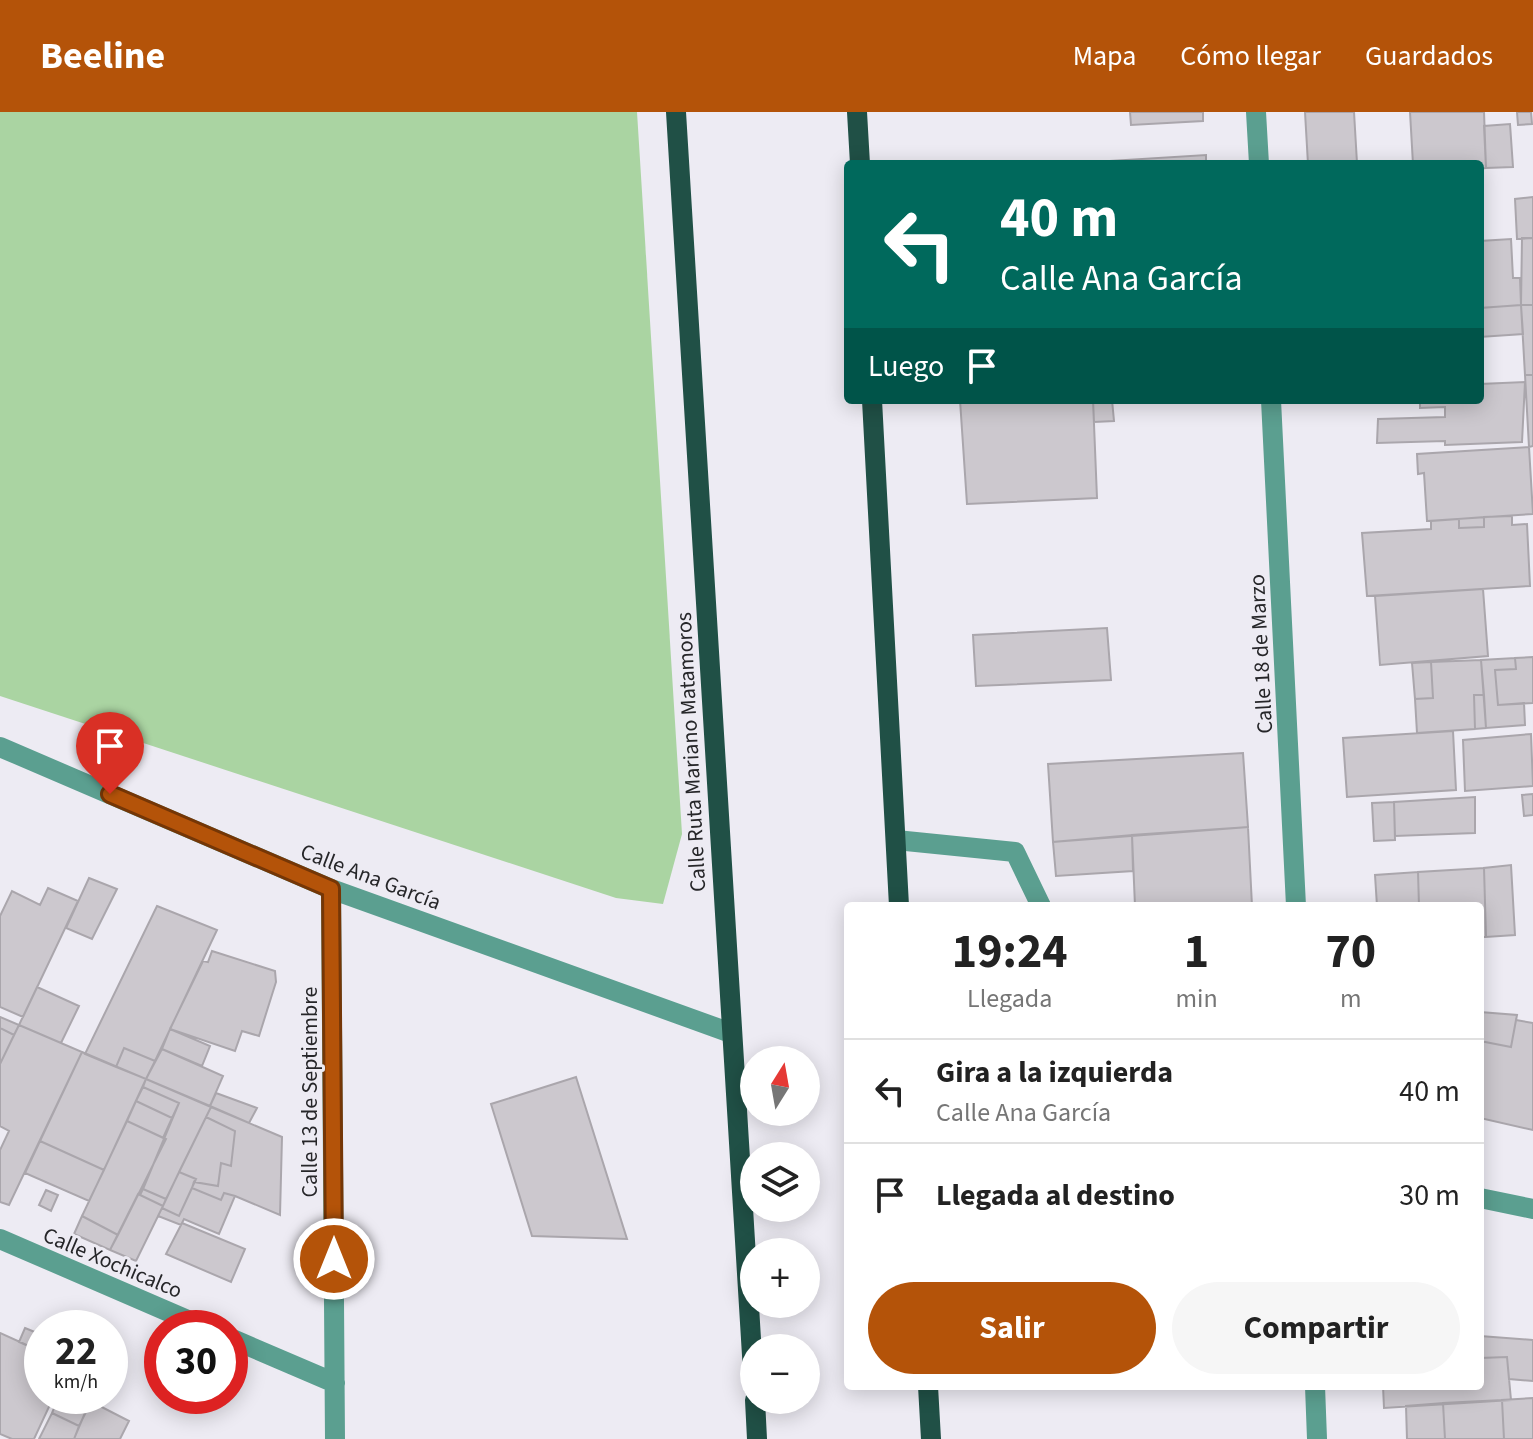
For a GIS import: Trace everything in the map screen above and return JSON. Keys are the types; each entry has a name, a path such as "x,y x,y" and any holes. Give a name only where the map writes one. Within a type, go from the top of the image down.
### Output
{"main road":[{"name":"Calle Ruta Mariano Matamoros","path":"676,112 751,1334"},
{"path":"857,112 860,160"},
{"path":"872,404 899,902"},
{"path":"928,1390 931,1439"},
{"path":"756,1414 757,1439"}],"street":[{"path":"1256,112 1259,160"},
{"name":"Calle 18 de Marzo","path":"1271,404 1296,902"},
{"name":"Calle Ana García","path":"0,747 331,889 731,1033"},
{"path":"896,840 1015,852 1039,902"},
{"name":"Calle 13 de Septiembre","path":"331,889 335,1439"},
{"path":"1484,1199 1533,1209"},
{"name":"Calle Xochicalco","path":"0,1239 164,1310"},
{"path":"248,1346 335,1383"},
{"path":"1315,1390 1317,1439"}],"green space":[{"path":"0,112 637,112 682,834 663,904 616,898 0,696"}],"building":[{"path":"1130,112 1203,112 1203,121 1131,125"},
{"path":"1305,112 1354,112 1357,160 1308,160"},
{"path":"1410,112 1484,112 1486,168 1484,160 1413,160"},
{"path":"1517,112 1531,112 1532,124 1518,125"},
{"path":"1510,124 1513,167 1486,168 1484,126"},
{"path":"1206,155 1206,160 1125,160"},
{"path":"1533,197 1533,238 1517,239 1515,199"},
{"path":"1522,238 1533,238 1533,305 1521,305"},
{"path":"1511,239 1513,278 1520,278 1521,305 1484,308 1484,241"},
{"path":"1521,305 1523,334 1484,337 1484,308"},
{"path":"1521,305 1533,305 1533,375 1525,375"},
{"path":"1525,375 1533,375 1533,446 1529,447"},
{"path":"1525,382 1522,442 1445,445 1445,441 1377,443 1378,419 1445,417 1445,407 1420,408 1420,404 1484,404 1484,384"},
{"path":"960,404 1093,404 1097,498 967,504"},
{"path":"1093,404 1112,404 1114,421 1094,422"},
{"path":"1529,447 1533,514 1427,521 1424,473 1418,474 1417,454"},
{"path":"1512,516 1512,525 1527,524 1530,586 1367,596 1362,533 1431,529 1431,521 1459,519 1459,528 1484,527 1484,517"},
{"path":"1484,517 1484,527 1459,528 1459,519"},
{"path":"1483,589 1488,656 1380,665 1375,596"},
{"path":"1107,628 1111,680 976,686 973,635"},
{"path":"1533,657 1533,703 1498,705 1495,670 1516,669 1515,658"},
{"path":"1515,658 1516,669 1495,670 1498,705 1524,703 1525,725 1486,728 1481,660"},
{"path":"1481,660 1484,695 1474,695 1475,729 1417,733 1415,699 1433,698 1431,662"},
{"path":"1431,662 1433,698 1415,699 1412,663"},
{"path":"1474,695 1484,695 1486,728 1475,729"},
{"path":"1453,731 1456,790 1347,797 1343,738"},
{"path":"1531,734 1533,786 1465,791 1463,740"},
{"path":"1243,753 1248,827 1053,842 1048,764"},
{"path":"1533,794 1533,815 1524,816 1522,795"},
{"path":"1475,797 1475,833 1395,836 1394,802"},
{"path":"1394,802 1395,840 1374,841 1372,803"},
{"path":"1248,827 1252,902 1135,902 1132,835"},
{"path":"1132,835 1133,871 1056,876 1053,842"},
{"path":"1511,865 1515,935 1486,937 1484,868"},
{"path":"1484,868 1486,937 1484,902 1419,902 1418,872"},
{"path":"1418,872 1419,902 1377,902 1375,875"},
{"path":"89,878 117,889 92,939 66,928"},
{"path":"48,888 78,901 23,1017 0,1007 0,916 12,891 40,905"},
{"path":"157,906 217,930 155,1061 124,1048 116,1067 85,1054"},
{"path":"212,951 275,971 276,982 259,1036 242,1031 235,1051 170,1029 203,961 208,962"},
{"path":"37,987 79,1006 61,1043 19,1025"},
{"path":"1484,1012 1517,1015 1511,1047 1484,1042"},
{"path":"0,1017 19,1025 14,1035 0,1028"},
{"path":"1516,1020 1533,1023 1533,1130 1484,1119 1484,1042 1511,1047"},
{"path":"19,1025 82,1052 9,1205 0,1202 0,1150 9,1131 0,1126 0,1064"},
{"path":"0,1028 14,1035 0,1064"},
{"path":"170,1029 210,1046 202,1066 162,1049"},
{"path":"124,1048 155,1061 146,1079 116,1067"},
{"path":"162,1049 223,1076 210,1106 146,1079"},
{"path":"82,1052 146,1079 104,1170 40,1141"},
{"path":"576,1077 627,1239 532,1236 491,1104"},
{"path":"146,1079 211,1107 166,1199 143,1189 179,1103 143,1087"},
{"path":"143,1087 179,1103 172,1118 136,1101"},
{"path":"216,1093 257,1108 249,1123 210,1106"},
{"path":"136,1101 172,1118 163,1138 127,1121"},
{"path":"211,1107 282,1137 280,1215 235,1196 224,1193 221,1200 192,1188 194,1182 218,1186 221,1163 231,1166 235,1131 206,1117"},
{"path":"206,1117 235,1131 231,1166 221,1163 218,1186 194,1182 196,1179 179,1172"},
{"path":"127,1121 166,1139 118,1235 82,1216"},
{"path":"40,1141 104,1170 89,1201 25,1173"},
{"path":"179,1172 196,1179 179,1216 162,1208"},
{"path":"192,1188 221,1200 224,1193 235,1196 219,1234 184,1219 181,1225 158,1216 162,1208 179,1216"},
{"path":"143,1189 166,1199 163,1206 140,1195"},
{"path":"46,1190 58,1195 51,1211 39,1205"},
{"path":"138,1194 163,1206 136,1261 110,1250"},
{"path":"82,1216 118,1235 110,1250 74,1234"},
{"path":"182,1223 245,1249 231,1282 166,1254"},
{"path":"0,1333 24,1344 24,1414 46,1414 34,1439 12,1439 0,1434"},
{"path":"1484,1336 1533,1340 1533,1381 1509,1379 1507,1357 1484,1358"},
{"path":"1507,1357 1511,1400 1384,1408 1383,1390 1484,1390 1484,1358"},
{"path":"1533,1398 1533,1439 1504,1439 1502,1400"},
{"path":"1502,1400 1504,1439 1445,1439 1443,1403"},
{"path":"1443,1403 1445,1439 1407,1439 1406,1406"},
{"path":"52,1414 79,1426 74,1439 39,1439"},
{"path":"54,1414 85,1414 79,1426"},
{"path":"85,1414 115,1414 129,1421 120,1439 74,1439"}],"route":[{"path":"110,794 331,889 334,1259"}]}
